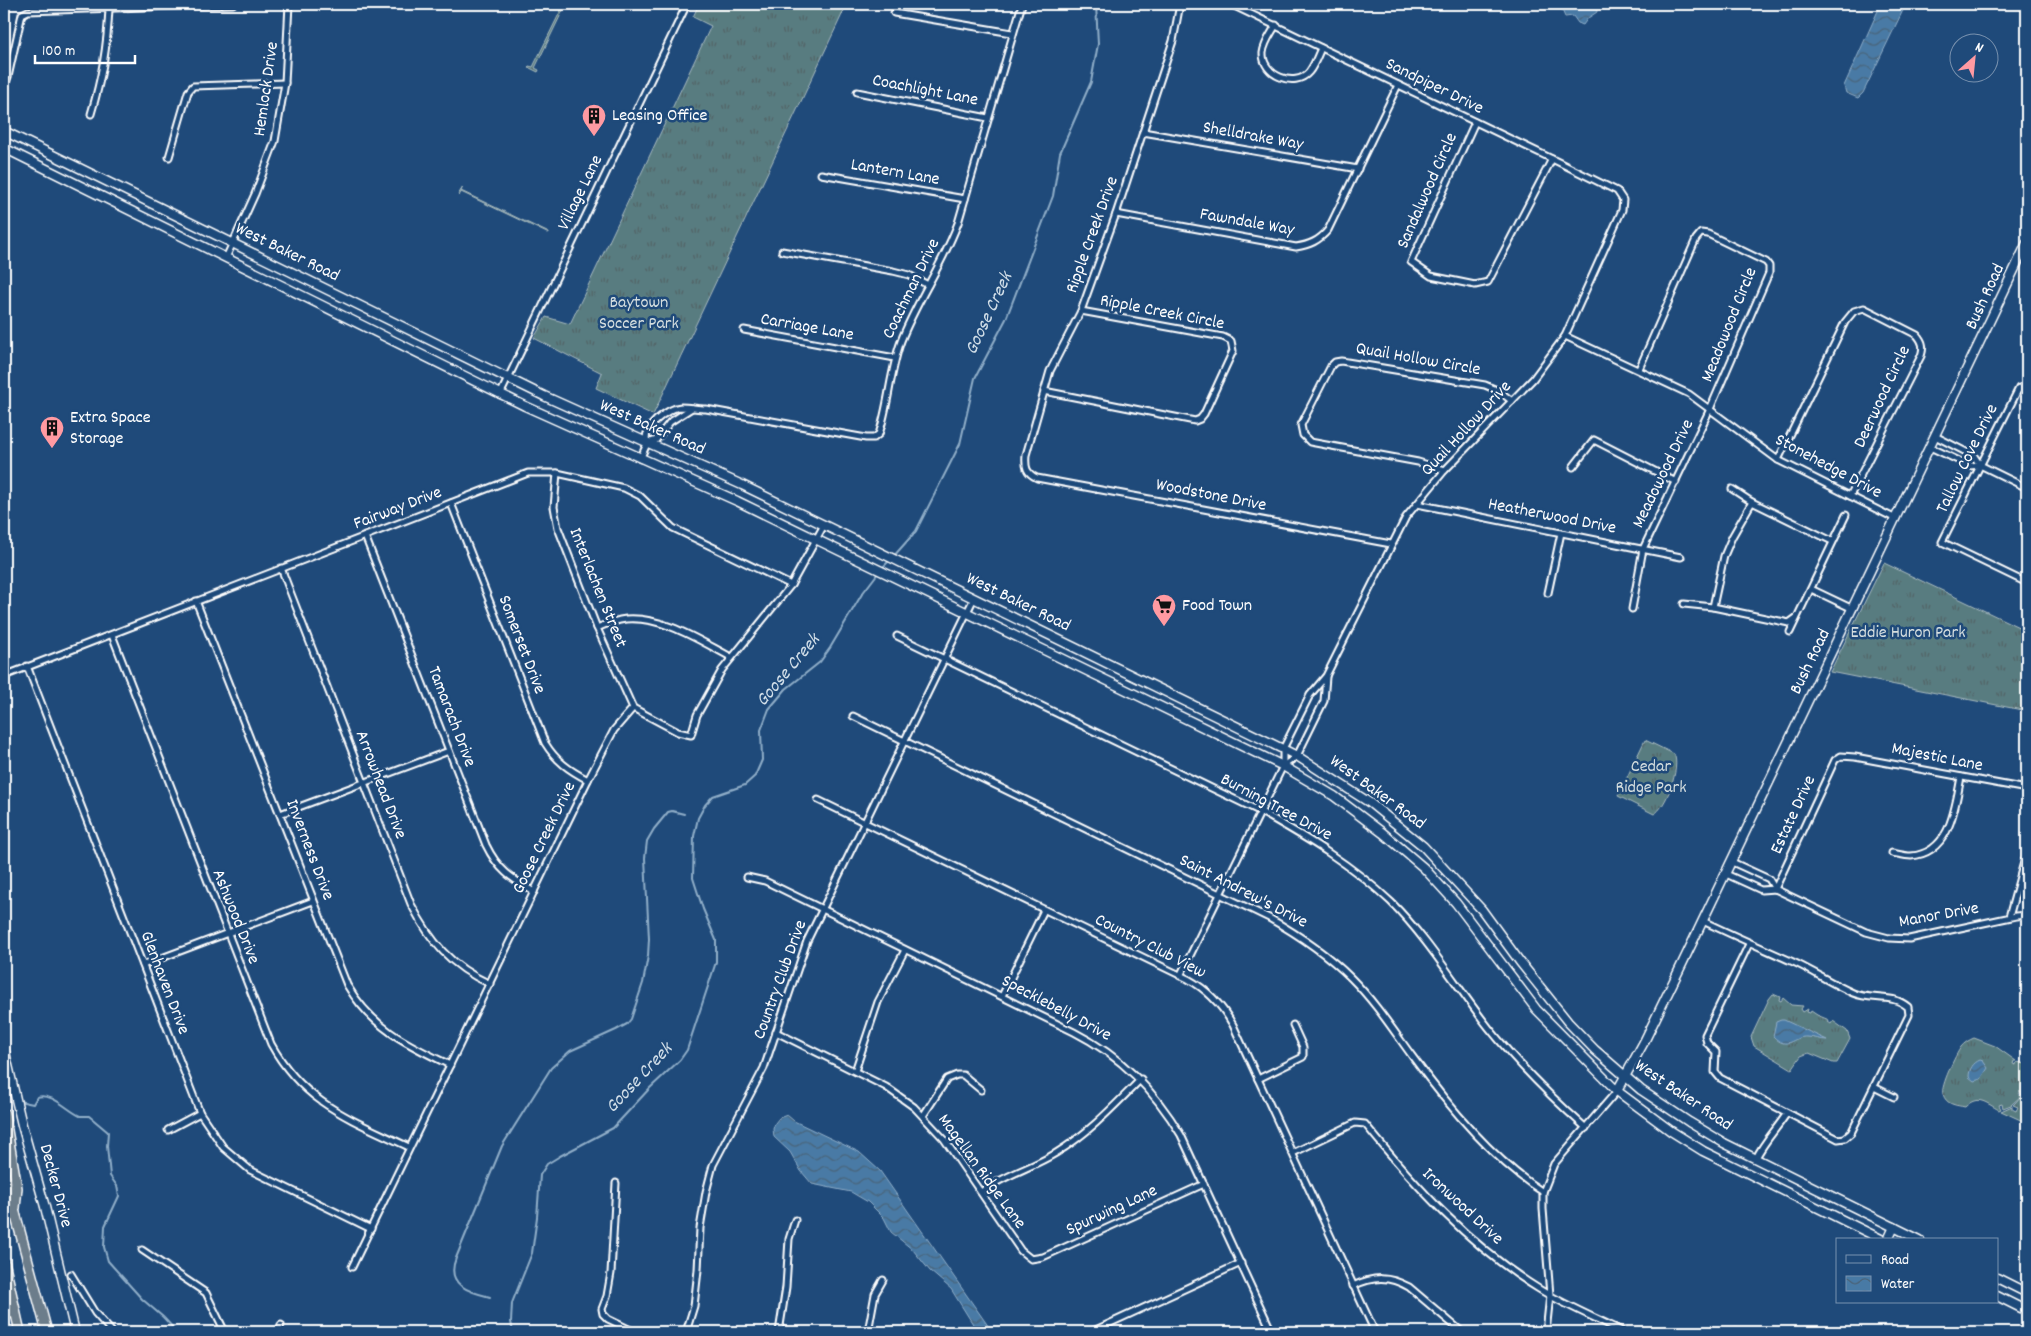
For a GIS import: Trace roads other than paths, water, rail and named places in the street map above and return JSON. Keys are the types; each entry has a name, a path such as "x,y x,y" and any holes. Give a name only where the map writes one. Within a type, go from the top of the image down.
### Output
{"highway":[{"path":"4,1113 17,1188 15,1214"},
{"path":"4,1172 47,1332"},
{"path":"4,1261 18,1332"},
{"path":"4,1294 18,1332"}],"main road":[{"name":"West Baker Road","path":"4,131 376,314 647,444 742,485 1297,756 1370,802 1423,846 1482,910 1568,1022 1641,1090 1689,1122 1756,1158 1916,1238"},
{"name":"West Baker Road","path":"4,148 500,394 729,498 1283,766 1334,796 1383,833 1410,857 1456,903 1536,1009 1617,1091 1671,1131 1703,1151 1879,1238"},
{"path":"93,191 100,178"},
{"name":"Bush Road","path":"1617,1091 1626,1077 1732,862 2027,243"},
{"path":"369,329 376,314"},
{"path":"1163,707 1170,693"},
{"path":"1410,857 1423,846"},
{"path":"1505,968 1517,958"},
{"name":"Decker Drive","path":"4,1048 18,1112 45,1208 76,1332"},
{"path":"1748,1173 1756,1158"},
{"path":"1889,1238 1894,1227"},
{"path":"1998,1278 2027,1293"},
{"path":"1998,1296 2027,1311"}],"street":[{"path":"4,88 22,14 28,11 233,4"},
{"name":"Hemlock Drive","path":"226,258 234,244 275,141 285,83 290,4"},
{"name":"Village Lane","path":"500,394 687,4"},
{"name":"Coachman Drive","path":"647,444 646,433 662,415 680,407 706,409 866,438 874,438 879,434 895,358 928,285 948,249 965,199 1022,4"},
{"name":"Ripple Creek Drive","path":"1028,472 1025,466 1026,455 1050,371 1081,311 1116,214 1173,41 1180,16 1180,4"},
{"name":"Sandpiper Drive","path":"1230,4 1617,191 1623,200"},
{"path":"91,114 103,75 108,37 109,9"},
{"path":"894,13 1012,33"},
{"path":"1276,25 1263,54 1266,66 1274,74 1282,78 1303,76 1309,72 1321,48"},
{"path":"169,157 188,92 193,86 285,83"},
{"name":"Fawndale Way","path":"1116,214 1296,247 1306,246 1319,240 1328,230 1398,85"},
{"name":"Coachlight Lane","path":"857,92 988,118"},
{"name":"Sandalwood Circle","path":"1475,122 1411,262 1431,276 1475,285 1488,282 1552,159"},
{"name":"Shelldrake Way","path":"1143,132 1358,169"},
{"name":"Lantern Lane","path":"821,174 965,199"},
{"name":"Quail Hollow Drive","path":"1283,749 1310,695 1326,676 1406,517 1445,470 1534,378 1565,336 1622,210 1623,200"},
{"name":"Meadowood Circle","path":"1638,370 1696,239 1701,233 1708,234 1766,262 1770,273 1710,409"},
{"path":"782,251 893,271 928,285"},
{"name":"Deerwood Circle","path":"1778,460 1850,315 1854,311 1864,308 1917,334 1922,340 1923,349 1850,496"},
{"name":"Ripple Creek Circle","path":"1044,390 1195,421 1200,420 1233,351 1231,341 1222,337 1081,311"},
{"name":"Carriage Lane","path":"744,330 895,358"},
{"name":"Stonehedge Drive","path":"1565,336 1689,394 1778,460 1896,519"},
{"name":"Quail Hollow Circle","path":"1445,470 1418,462 1310,442 1302,435 1301,425 1330,366 1335,362 1342,361 1485,385 1499,391 1512,400"},
{"name":"Tallow Cove Drive","path":"2027,392 2019,388 1942,542 2027,583"},
{"name":"Coachman Drive","path":"640,459 647,444 656,440 670,422 692,408"},
{"name":"Meadowood Drive","path":"1632,609 1643,549 1710,409"},
{"path":"1936,436 1974,456 1980,465 2027,488"},
{"path":"1573,467 1594,440 1676,482"},
{"path":"1930,448 1970,466 1980,465"},
{"name":"Fairway Drive","path":"4,676 520,475 543,472 624,488 640,496 673,528 791,585"},
{"name":"Woodstone Drive","path":"1028,472 1037,478 1391,544"},
{"name":"Interlachen Street","path":"557,474 554,498 555,518 597,628 633,708"},
{"path":"1732,489 1752,502 1832,541"},
{"path":"1713,607 1724,556 1732,537 1752,502"},
{"name":"Somerset Drive","path":"450,503 545,743 555,758 568,769 588,780"},
{"name":"Heatherwood Drive","path":"1417,504 1681,557"},
{"path":"1790,632 1846,515"},
{"path":"633,708 678,732 691,735 697,715 731,657 766,618 791,585 824,525"},
{"path":"1548,593 1561,533"},
{"name":"Tamarach Drive","path":"365,536 490,854 506,874 534,892"},
{"name":"Arrowhead Drive","path":"281,568 411,904 421,924 446,956 463,970 490,984"},
{"path":"1811,589 1853,609"},
{"name":"Country Club Drive","path":"686,1332 694,1306 701,1219 714,1165 754,1089 776,1032 802,950 974,598"},
{"name":"Inverness Drive","path":"196,602 339,969 355,999 374,1020 402,1042 450,1065"},
{"path":"1684,604 1713,607 1789,623 1796,618"},
{"path":"597,628 627,619 649,620 673,628 731,657"},
{"name":"Ashwood Drive","path":"112,635 271,1044 292,1077 320,1102 409,1147"},
{"name":"Burning Tree Drive","path":"897,636 1261,812 1330,852 1390,902 1424,940 1489,1028 1514,1058 1586,1128"},
{"name":"Glenhaven Drive","path":"27,666 200,1113 223,1147 250,1170 371,1229"},
{"name":"Quail Hollow Drive","path":"1283,766 1297,756 1324,700 1326,676"},
{"name":"Goose Creek Drive","path":"352,1267 588,780 614,730 633,708"},
{"name":"Saint Andrew's Drive","path":"853,716 1220,894 1290,930 1310,943 1336,964 1371,1000 1452,1108 1512,1168 1544,1192"},
{"path":"1180,976 1283,766 1283,749"},
{"path":"280,814 449,751"},
{"name":"Majestic Lane","path":"1841,756 2027,789"},
{"name":"Estate Drive","path":"1775,889 1835,760 1841,756"},
{"path":"1892,853 1911,856 1924,853 1932,849 1943,838 1950,824 1961,777"},
{"name":"Country Club View","path":"818,800 1203,988 1226,1014 1293,1153 1375,1332"},
{"path":"2010,917 2027,851"},
{"name":"Manor Drive","path":"1732,862 1769,879 1775,889"},
{"name":"Manor Drive","path":"1726,874 1761,890 1775,889 1859,929 1889,938 1909,939 2027,915"},
{"name":"Specklebelly Drive","path":"747,877 765,882 822,909 1095,1043 1141,1079 1172,1120 1204,1184 1272,1332"},
{"path":"143,965 312,901"},
{"path":"1002,996 1044,910"},
{"path":"1703,921 1749,944 1792,961 1855,994 1891,998 1901,1001 1908,1007 1909,1015 1851,1133 1845,1138 1838,1139 1720,1078 1715,1072 1716,1052 1707,1043 1705,1035 1749,944"},
{"path":"855,1071 878,1002 905,950"},
{"path":"1258,1079 1303,1057 1303,1048 1293,1025"},
{"name":"Magellan Ridge Lane","path":"776,1032 886,1087 923,1116 944,1139 1021,1251 1031,1259"},
{"path":"923,1116 947,1080 957,1074 963,1075 981,1090"},
{"path":"981,1192 992,1184 1056,1153 1076,1140 1141,1079"},
{"path":"1874,1086 1894,1096"},
{"path":"1546,1332 1550,1295 1543,1210 1544,1192 1554,1164 1617,1091"},
{"path":"168,1130 200,1113"},
{"path":"1756,1158 1764,1140 1775,1132 1787,1113"},
{"name":"Ironwood Drive","path":"1293,1153 1356,1124 1365,1124 1404,1172 1454,1222 1507,1266 1550,1295 1624,1332"},
{"path":"616,1183 611,1273 607,1296 602,1309 603,1314 608,1319 636,1332"},
{"name":"Spurwing Lane","path":"1031,1259 1043,1257 1204,1184"},
{"path":"779,1332 786,1287 789,1239 795,1220"},
{"path":"142,1250 206,1293 225,1332"},
{"path":"1091,1332 1241,1264"},
{"path":"71,1274 95,1312 112,1332"},
{"path":"1353,1286 1372,1279 1383,1278 1399,1282 1409,1287 1462,1332"},
{"path":"868,1332 875,1294 883,1280"},
{"path":"278,1332 281,1324"}],"water":[{"path":"1563,4 1596,4 1597,12 1588,18 1583,25 1578,23 1573,16 1565,17 1562,10"},
{"path":"1881,4 1906,4 1863,93 1858,98 1846,93 1844,86"},
{"path":"1781,1020 1827,1040 1802,1037 1786,1043 1778,1041 1773,1036 1776,1022"},
{"path":"1980,1060 1988,1068 1981,1079 1974,1081 1969,1077 1970,1071 1973,1065"},
{"path":"787,1115 794,1121 859,1152 880,1171 991,1330 979,1332 976,1329 951,1289 930,1271 913,1250 891,1232 884,1218 868,1202 851,1192 812,1184 801,1171 790,1152 774,1137 773,1129 775,1123 779,1118"}],"waterway":[{"name":"Goose Creek","path":"893,557 916,531 960,444 975,378 1006,319 1053,196 1060,153 1091,82 1098,44 1096,4"},
{"name":"Goose Creek","path":"881,569 890,560"},
{"name":"Goose Creek","path":"513,1332 511,1322 512,1303 532,1253 540,1175 547,1164 613,1128 650,1088 680,1060 687,1050 716,962 716,940 693,878 694,836 698,818 705,805 713,796 745,785 755,776 762,760 761,730 769,709 786,689 820,662 862,594 878,573"},
{"path":"490,1297 467,1290 456,1281 453,1267 456,1258 502,1146 551,1068 570,1051 616,1030 627,1024 631,1019 643,983 648,956 649,939 645,858 647,841 668,812 684,814"},
{"path":"19,1101 33,1104 37,1097 43,1096 54,1099 75,1114 89,1116 108,1132 107,1146 110,1176 117,1186 119,1196 105,1226 104,1247 108,1261 142,1299 177,1332"}],"place":[{"name":"Leasing Office","path":"594,137"},
{"name":"Extra Space Storage","path":"52,449"},
{"name":"Food Town","path":"1164,627"}],"park label":[{"name":"Baytown Soccer Park","path":"639,313"},
{"name":"Eddie Huron Park","path":"1908,633"},
{"name":"Cedar Ridge Park","path":"1651,778"}]}
